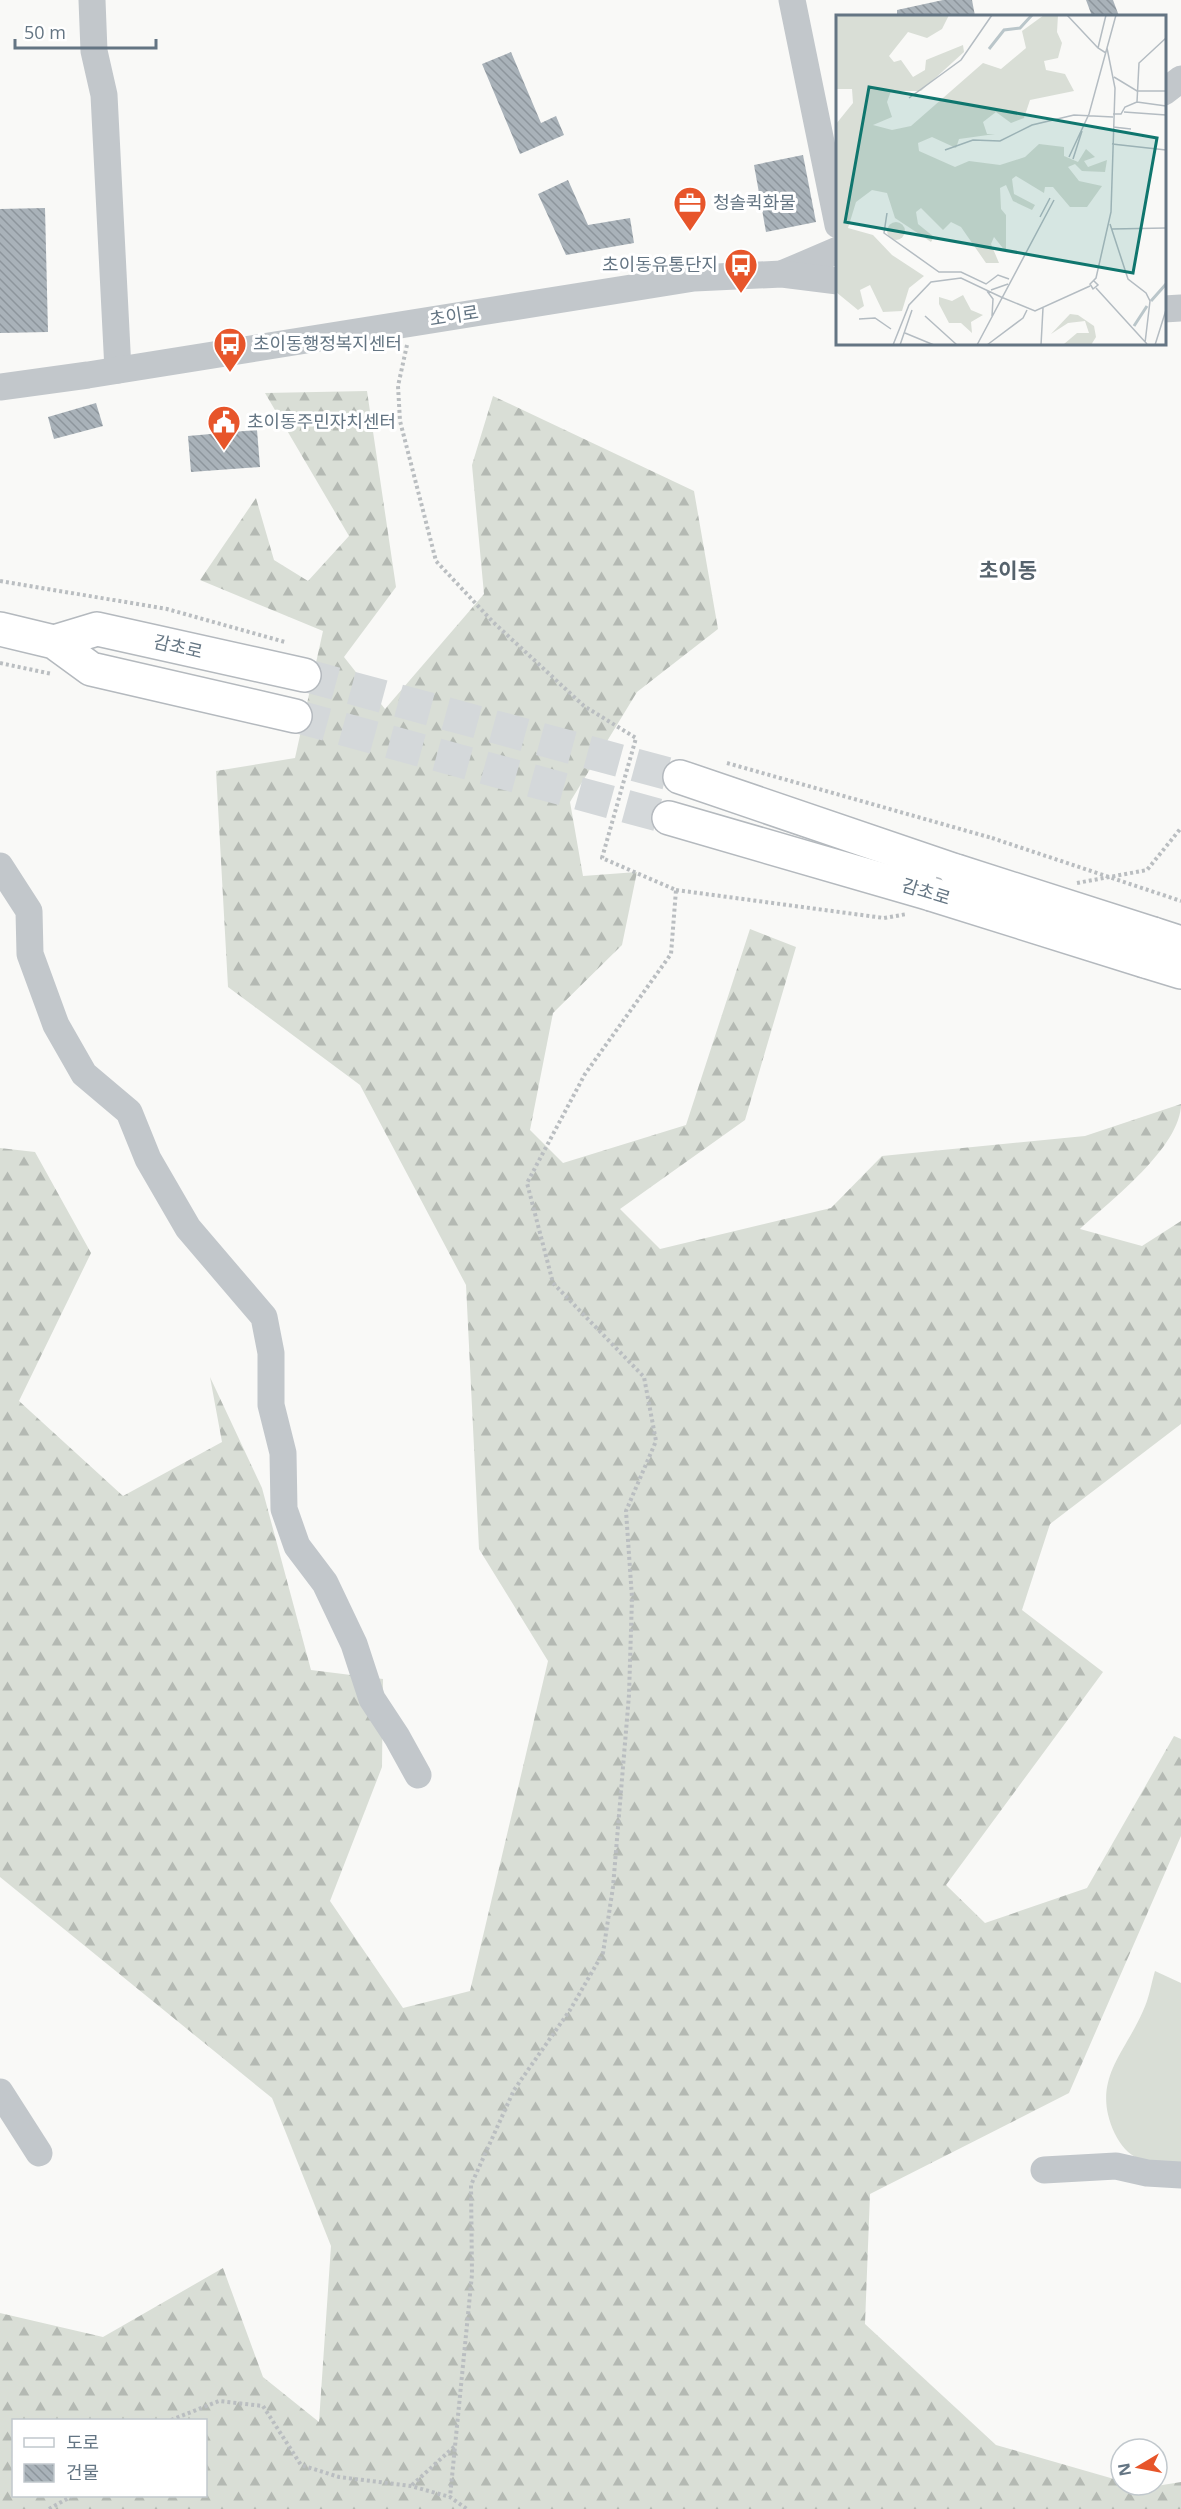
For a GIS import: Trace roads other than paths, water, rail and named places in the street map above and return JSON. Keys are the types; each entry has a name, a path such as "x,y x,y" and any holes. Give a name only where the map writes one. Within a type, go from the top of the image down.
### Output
{"main road":[{"path":"0,629 54,642 91,669 294,716"},
{"name":"감초로","path":"54,642 97,629 304,675"},
{"name":"감초로","path":"680,777 956,871 1160,946 1181,972"},
{"name":"감초로","path":"669,818 931,894 1160,946"}],"street":[{"path":"92,0 94,51 104,95 118,370"},
{"path":"792,0 836,220"},
{"path":"1166,91 1181,80"},
{"path":"782,274 836,250"},
{"name":"초이로","path":"0,387 694,278 782,274 836,281"},
{"path":"1166,309 1181,308"},
{"path":"0,866 29,911 30,954 56,1025 84,1074 129,1112 148,1159 188,1227 264,1317 271,1353 271,1405 283,1453 284,1509 297,1546 325,1583 354,1644 372,1699 418,1775"},
{"path":"0,2092 39,2153"},
{"path":"1044,2170 1116,2166 1147,2173 1181,2175"}],"tunnel":[{"path":"304,675 680,777"},
{"path":"295,716 669,818"}],"place":[{"name":"청솔퀵화물","path":"690,232"},
{"name":"초이동유통단지","path":"741,294"},
{"name":"초이동행정복지센터","path":"230,373"},
{"name":"초이동주민자치센터","path":"224,451"}],"district":[{"name":"초이동","path":"1008,571"}]}
